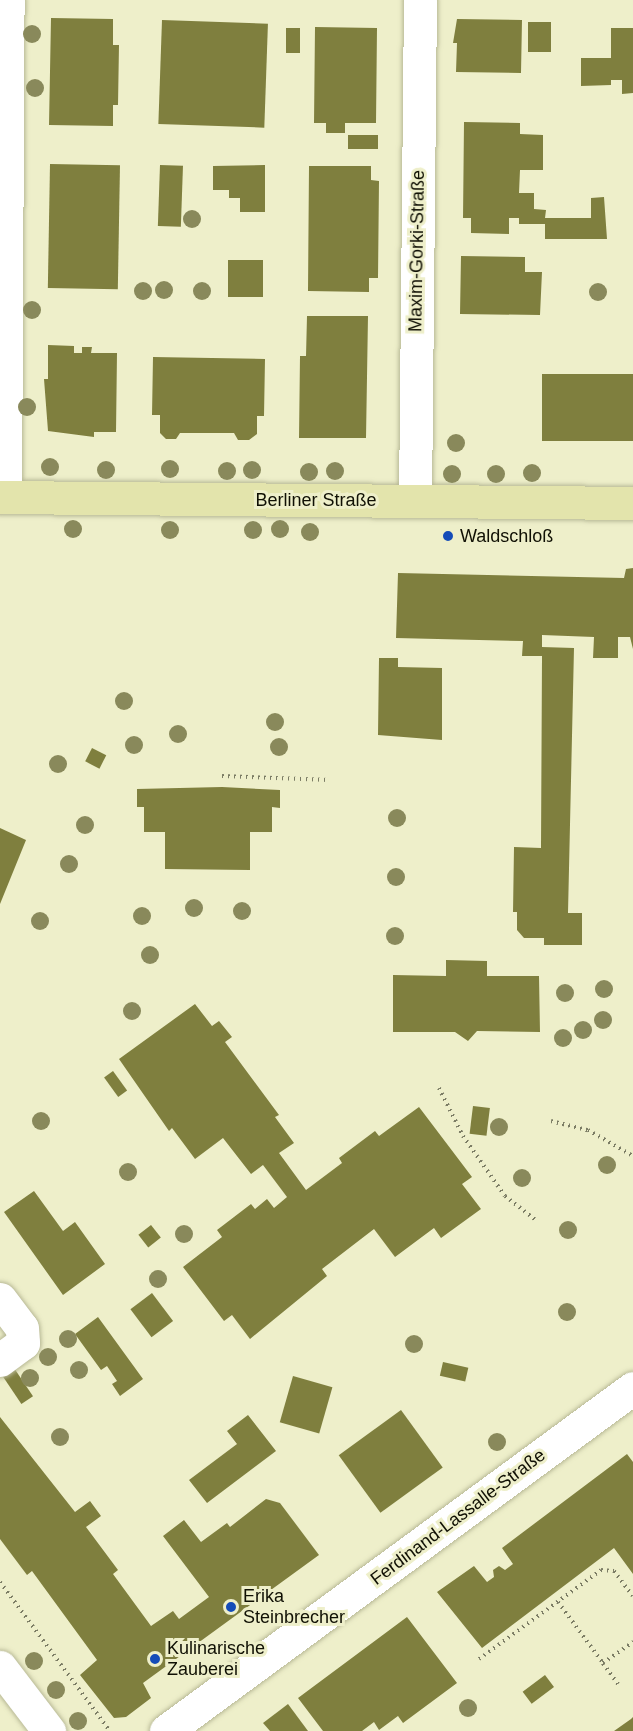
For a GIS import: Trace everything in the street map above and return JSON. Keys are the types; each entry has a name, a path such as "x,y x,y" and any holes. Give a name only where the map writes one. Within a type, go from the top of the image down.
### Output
{"main road":[{"name":"Berliner Straße","path":"3,497 633,503"}],"street":[{"path":"3,497 8,0"},
{"name":"Maxim-Gorki-Straße","path":"416,501 420,0"},
{"path":"0,1299 22,1328 23,1343 0,1360"},
{"name":"Ferdinand-Lassalle-Straße","path":"166,1731 633,1388"},
{"path":"3,1678 49,1731"}],"path":[{"path":"222,776 329,780"},
{"path":"439,1088 463,1136 505,1196 537,1221"},
{"path":"551,1121 588,1130 633,1156"},
{"path":"480,1659 601,1570 614,1571 633,1596"},
{"path":"0,1582 110,1731"},
{"path":"558,1602 618,1684"},
{"path":"603,1663 633,1641"}],"building":[{"path":"51,18 113,19 113,45 119,45 118,105 113,105 113,126 49,125"},
{"path":"457,19 522,20 521,73 456,72 457,43 453,43"},
{"path":"162,20 268,24 264,128 158,124"},
{"path":"528,22 551,22 551,52 528,52"},
{"path":"315,27 377,28 376,123 345,123 345,133 326,133 326,123 314,123"},
{"path":"286,28 300,28 300,53 286,53"},
{"path":"611,28 633,28 633,93 622,94 622,80 611,80 611,85 581,86 581,58 611,58"},
{"path":"464,122 520,123 520,134 543,135 543,170 520,170 519,193 534,193 534,209 546,210 545,218 591,218 591,198 604,197 607,239 545,239 545,224 519,224 519,218 509,218 509,234 471,233 471,218 463,218"},
{"path":"348,135 378,135 378,149 348,149"},
{"path":"50,164 120,165 118,289 48,288"},
{"path":"160,165 183,166 181,227 158,226"},
{"path":"265,165 265,212 240,212 240,198 229,198 229,190 213,190 213,166"},
{"path":"309,166 371,166 371,180 379,181 378,278 369,278 369,292 308,291"},
{"path":"461,256 525,257 525,272 542,272 540,315 460,314"},
{"path":"228,260 263,260 263,297 228,297"},
{"path":"307,316 368,316 366,438 299,438 300,356 306,356"},
{"path":"48,345 74,346 74,353 82,353 82,347 92,347 91,353 117,353 116,432 94,432 94,437 48,431 44,379 48,379"},
{"path":"153,357 265,359 264,416 257,416 257,434 249,440 238,440 234,433 180,433 176,439 166,439 160,433 160,415 152,415"},
{"path":"542,374 633,374 633,441 542,441"},
{"path":"633,568 633,649 630,637 618,637 618,658 593,658 594,637 542,635 542,647 574,648 568,913 582,913 582,945 544,945 544,938 524,938 517,930 517,912 513,912 514,847 541,848 542,656 522,656 523,641 396,638 398,573 624,578 626,569"},
{"path":"379,658 398,658 398,667 442,668 442,740 378,735"},
{"path":"92,748 106,755 99,769 85,761"},
{"path":"222,787 280,790 280,808 272,807 272,832 250,832 250,870 165,869 165,832 144,832 144,807 137,807 137,789"},
{"path":"0,828 26,840 0,904"},
{"path":"446,960 487,961 487,976 539,976 540,1032 477,1031 468,1041 455,1032 393,1032 393,975 446,976"},
{"path":"195,1004 212,1026 219,1021 232,1037 225,1042 279,1115 275,1117 294,1143 279,1153 306,1190 342,1163 339,1158 375,1131 379,1136 419,1107 472,1177 462,1184 481,1209 441,1238 434,1228 395,1257 374,1229 322,1269 327,1276 250,1339 232,1315 224,1321 183,1267 222,1237 217,1230 251,1204 255,1209 267,1199 274,1208 287,1197 263,1165 251,1174 223,1138 195,1159 172,1128 169,1131 119,1059"},
{"path":"113,1071 127,1090 118,1097 104,1077"},
{"path":"473,1106 490,1108 486,1136 470,1134"},
{"path":"34,1191 63,1231 75,1222 105,1264 63,1295 4,1212"},
{"path":"151,1225 161,1238 148,1247 138,1235"},
{"path":"152,1293 173,1321 152,1337 130,1309"},
{"path":"98,1317 143,1379 120,1396 112,1384 117,1381 107,1366 101,1370 75,1334"},
{"path":"443,1362 468,1368 465,1381 440,1376"},
{"path":"14,1368 33,1396 21,1404 2,1376"},
{"path":"293,1376 332,1387 319,1433 280,1422"},
{"path":"401,1410 443,1467 380,1513 339,1455"},
{"path":"248,1415 276,1451 207,1503 189,1480 237,1444 227,1431"},
{"path":"0,1417 75,1512 90,1501 101,1516 86,1527 118,1570 113,1574 151,1626 173,1611 179,1619 209,1597 163,1536 184,1520 201,1542 227,1523 230,1527 266,1499 280,1503 319,1555 143,1683 151,1698 126,1717 114,1718 80,1675 97,1660 32,1571 27,1575 0,1539"},
{"path":"627,1454 633,1462 633,1574 614,1548 482,1648 437,1592 474,1566 487,1582 494,1577 493,1570 499,1566 505,1570 513,1564 502,1548"},
{"path":"407,1617 457,1683 403,1723 398,1716 379,1730 374,1722 362,1731 323,1731 298,1698"},
{"path":"545,1675 554,1687 532,1704 523,1692"},
{"path":"288,1704 308,1731 270,1731 263,1723"},
{"path":"633,1717 633,1731 614,1731 631,1719"}],"place":[{"name":"Waldschloß","path":"448,536"},
{"name":"Erika Steinbrecher","path":"231,1607"},
{"name":"Kulinarische Zauberei","path":"155,1659"}]}
